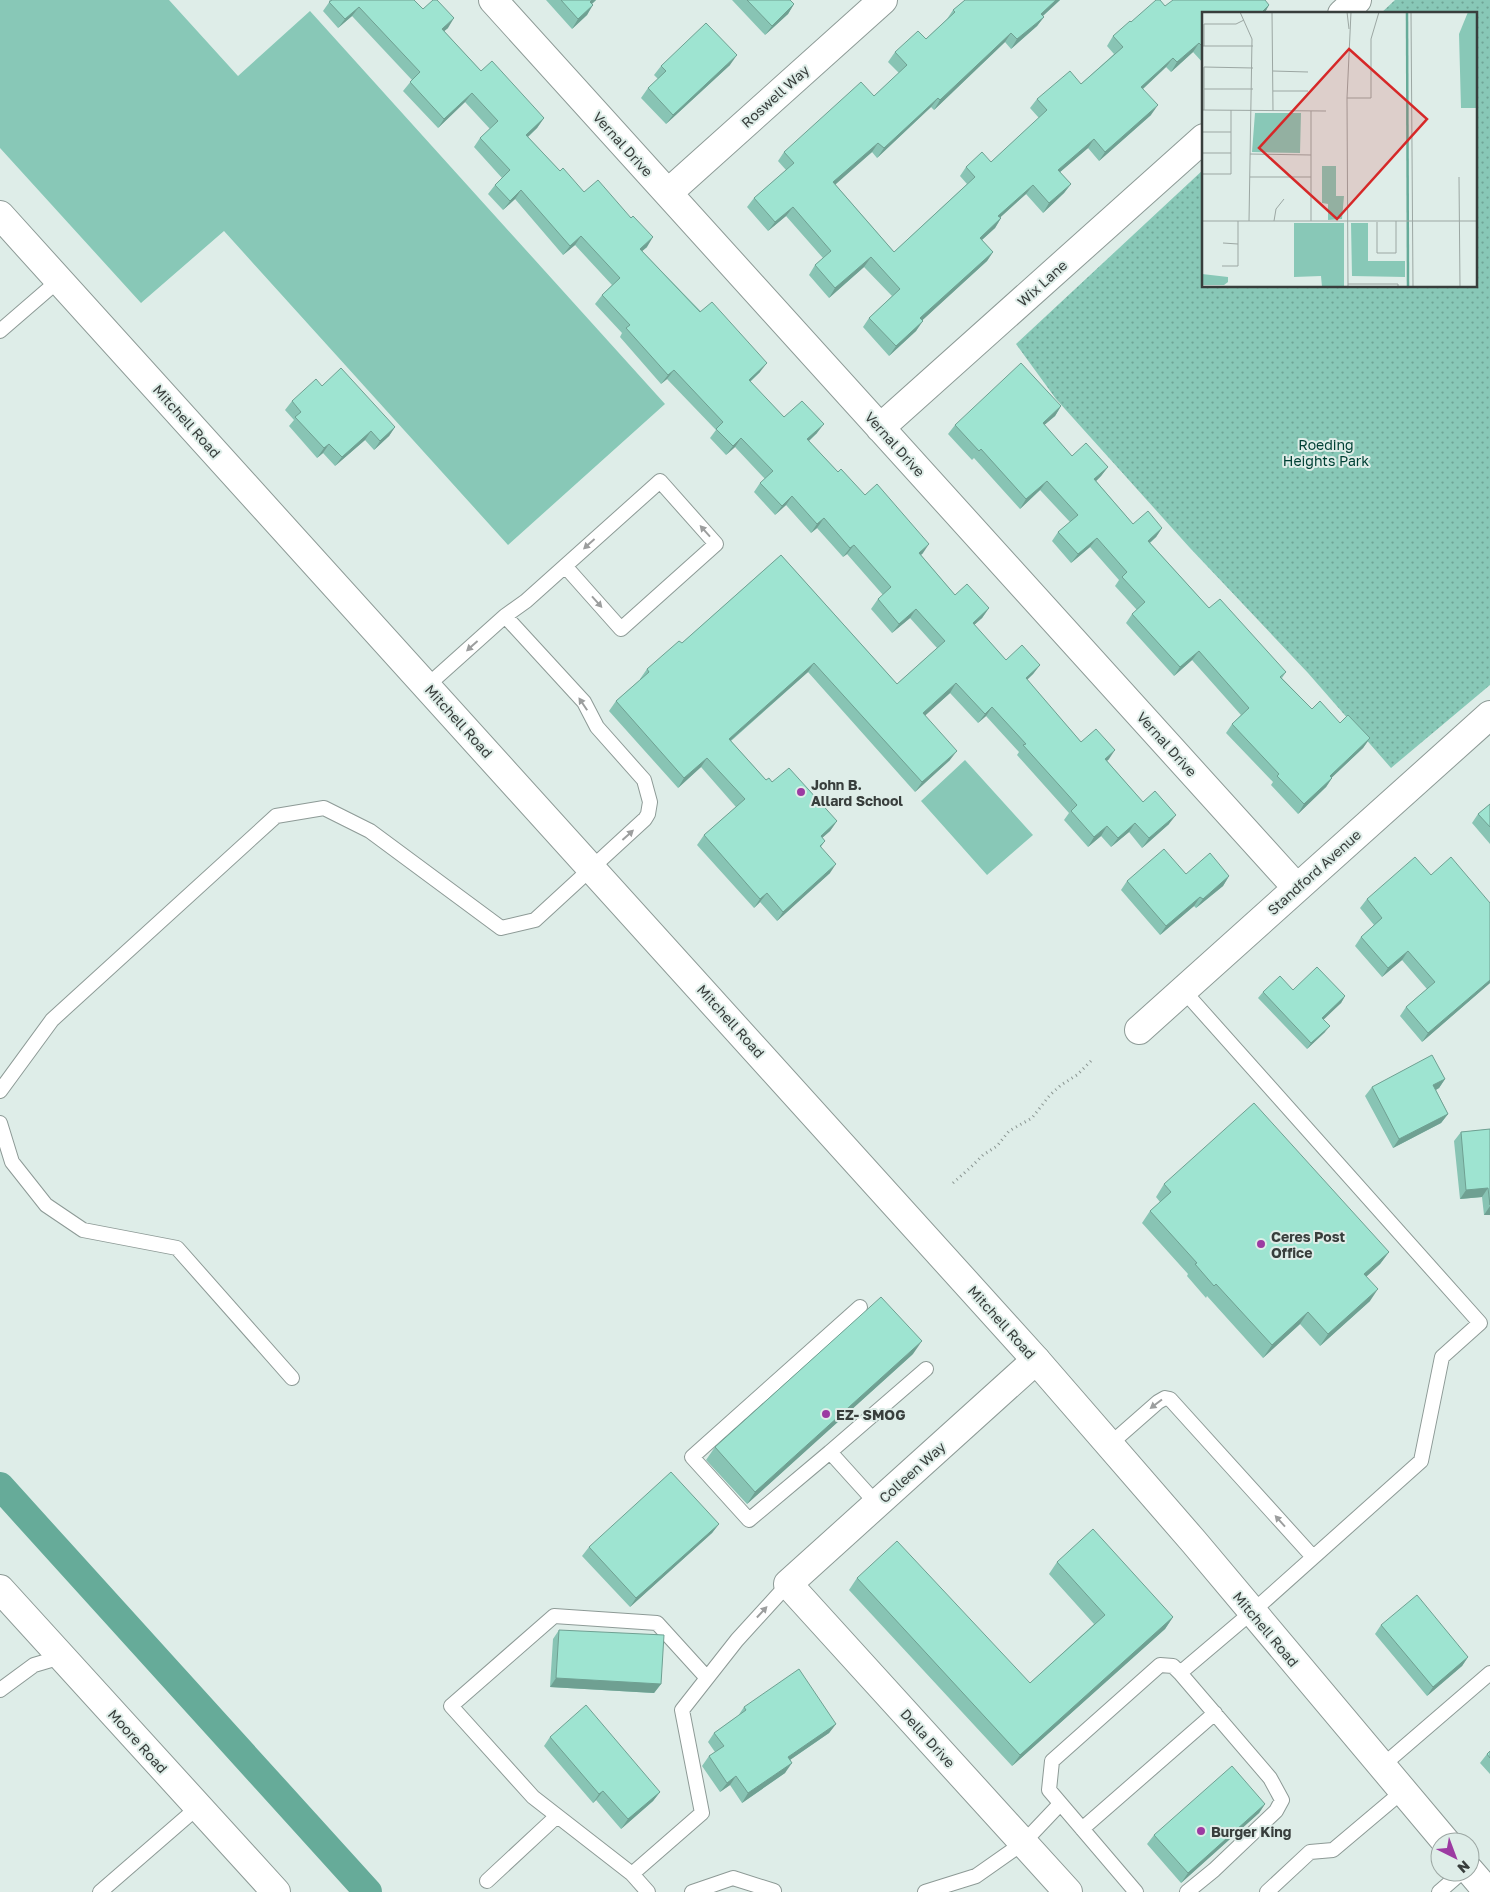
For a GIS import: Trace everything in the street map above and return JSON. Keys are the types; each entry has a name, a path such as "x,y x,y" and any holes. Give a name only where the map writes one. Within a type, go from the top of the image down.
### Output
{"street":[{"name":"Vernal Drive","path":"493,0 1297,888"},
{"name":"Roswell Way","path":"668,193 883,0"},
{"path":"1344,12 1357,0"},
{"name":"Wix Lane","path":"880,428 1202,140"},
{"name":"Mitchell Road","path":"0,215 428,685 1036,1360 1438,1832"},
{"name":"Standford Avenue","path":"1139,1030 1490,715"},
{"name":"Colleen Way","path":"788,1584 1036,1360"},
{"name":"Della Drive","path":"788,1584 1068,1892"},
{"name":"Moore Road","path":"0,1589 276,1892"},
{"path":"1479,1882 1488,1892"}],"lane":[{"path":"0,331 59,280"},
{"path":"428,685 505,616 526,601 565,566 660,481 716,544 621,629 565,566"},
{"path":"0,1091 52,1020 276,816 324,808 370,831 501,928 535,920 592,868 648,814 650,802 646,785 597,727 584,702 505,616"},
{"path":"1180,1673 1252,1612 1421,1460 1442,1357 1480,1323 1183,990"},
{"path":"0,1122 12,1162 46,1205 83,1230 177,1248 292,1378"},
{"path":"860,1307 692,1457 749,1520 926,1369"},
{"path":"1110,1445 1158,1402 1165,1398 1170,1399 1313,1557"},
{"path":"830,1452 878,1504"},
{"path":"632,1874 702,1812 682,1710 737,1640 788,1584"},
{"path":"648,1892 632,1874 533,1797 451,1706 554,1616 657,1622 707,1678"},
{"path":"0,1690 34,1666 61,1657"},
{"path":"1136,1892 1049,1790 1052,1761 1160,1665 1173,1666 1180,1673 1270,1778 1282,1800 1276,1811 1214,1870 1187,1892"},
{"path":"1382,1766 1490,1673"},
{"path":"1082,1829 1215,1713"},
{"path":"1267,1892 1310,1852 1333,1850 1403,1791"},
{"path":"925,1892 976,1876 1023,1842 1060,1804"},
{"path":"100,1892 198,1807"},
{"path":"487,1881 557,1816"},
{"path":"692,1892 733,1878 777,1892"},
{"path":"1439,1892 1450,1882"}],"path":[{"path":"953,1183 983,1155 998,1146 1010,1131 1032,1118 1050,1094 1077,1076 1092,1060"}],"green space":[{"path":"0,0 169,0 238,76 310,11 665,404 508,545 224,231 141,303 0,148"},
{"name":"Roeding Heights Park","path":"1395,0 1490,0 1490,685 1391,768 1308,673 1190,548 1056,399 1016,344 1202,171 1202,288 1478,288 1478,12 1382,12"},
{"path":"965,760 1033,835 987,875 921,801"}],"building":[{"path":"332,0 414,0 423,9 433,0 437,0 454,18 442,29 481,71 492,61 544,118 526,135 560,171 563,168 584,192 598,180 631,218 633,216 653,237 640,249 700,312 712,302 767,363 749,380 784,417 802,401 824,424 807,439 838,472 841,469 865,495 877,484 929,544 919,553 955,595 967,584 989,608 973,623 1006,660 1022,645 1040,665 1026,678 1081,742 1096,729 1115,750 1105,759 1143,802 1155,791 1176,815 1149,838 1135,823 1118,838 1107,826 1094,837 1071,811 1077,805 1023,745 1026,744 992,707 985,714 956,683 923,713 957,751 922,782 814,663 729,739 766,780 769,778 772,782 789,768 837,821 821,836 825,841 820,846 836,864 783,912 767,893 760,899 704,835 745,799 707,758 684,778 616,701 649,672 647,669 679,641 682,643 781,555 897,684 945,641 916,609 899,624 878,599 891,587 854,545 850,548 824,518 817,524 792,496 782,506 760,483 773,471 741,438 733,446 716,429 723,422 674,370 668,375 626,328 630,325 602,295 620,278 581,236 570,246 521,190 510,201 495,185 510,170 480,138 498,121 472,93 444,119 410,82 420,72 359,7 345,19 329,2"},
{"path":"561,0 592,0 590,2 593,5 578,19"},
{"path":"747,0 790,0 794,4 772,26"},
{"path":"965,0 1056,0 1041,14 1044,17 1017,39 1011,33 940,100 938,98 884,148 878,143 833,182 894,252 975,177 966,167 982,152 991,162 1047,110 1037,99 1070,71 1081,84 1123,47 1113,36 1156,0 1160,0 1165,6 1173,0 1265,0 1269,5 1262,12 1202,12 1202,46 1199,43 1177,62 1173,58 1141,87 1158,105 1105,152 1094,139 1058,170 1071,184 1049,203 1033,185 998,216 1001,218 980,238 993,252 920,318 923,321 896,346 869,318 900,289 871,257 835,288 815,265 831,251 793,207 775,222 754,198 794,163 784,152 861,82 874,96 907,65 895,52 918,31 926,39 955,12 953,10"},
{"path":"706,23 737,55 673,115 648,88 666,71 661,66"},
{"path":"1021,363 1061,406 1043,423 1072,456 1086,443 1108,467 1094,479 1133,524 1148,511 1162,528 1148,541 1209,608 1220,599 1286,672 1280,677 1312,709 1320,701 1340,723 1348,715 1370,738 1304,804 1232,724 1249,708 1199,651 1180,667 1132,614 1145,602 1122,577 1127,572 1097,538 1078,554 1058,532 1078,515 1047,481 1026,499 981,449 979,451 955,425"},
{"path":"341,368 395,427 380,441 371,431 342,457 329,444 324,448 295,417 301,412 292,401 316,379 322,386"},
{"path":"1490,804 1490,827 1478,814"},
{"path":"1164,849 1186,874 1210,853 1229,876 1203,899 1200,897 1166,926 1127,881"},
{"path":"1415,857 1431,875 1451,857 1490,903 1490,980 1428,1033 1406,1007 1435,982 1408,951 1388,968 1361,937 1382,918 1367,899"},
{"path":"1317,967 1345,996 1322,1018 1330,1026 1311,1043 1263,992 1280,976 1293,990"},
{"path":"1432,1055 1445,1079 1433,1085 1448,1114 1399,1139 1372,1087"},
{"name":"Ceres Post Office","path":"1254,1103 1389,1252 1364,1274 1378,1289 1328,1334 1308,1312 1272,1345 1216,1284 1214,1286 1195,1264 1197,1263 1150,1211 1171,1192 1164,1184"},
{"path":"1490,1129 1490,1205 1488,1188 1466,1190 1461,1132"},
{"path":"881,1297 922,1341 755,1492 715,1447"},
{"path":"671,1472 719,1524 636,1598 589,1547"},
{"path":"1093,1529 1173,1617 1020,1755 857,1578 897,1541 1030,1683 1105,1615 1057,1562"},
{"path":"1417,1595 1468,1657 1433,1687 1381,1625"},
{"path":"559,1630 664,1635 661,1684 556,1678"},
{"path":"799,1669 836,1724 788,1757 792,1763 748,1793 736,1776 727,1783 709,1756 724,1746 714,1733 746,1710 744,1707"},
{"path":"586,1705 660,1792 628,1819 603,1791 599,1794 550,1737"},
{"path":"1232,1766 1265,1804 1188,1873 1154,1835"}],"waterway":[{"path":"0,1486 368,1892"}],"place":[{"name":"John B. Allard School","path":"801,792"},
{"name":"Ceres Post Office","path":"1261,1244"},
{"name":"EZ- SMOG","path":"826,1414"},
{"name":"Burger King","path":"1201,1831"}]}
